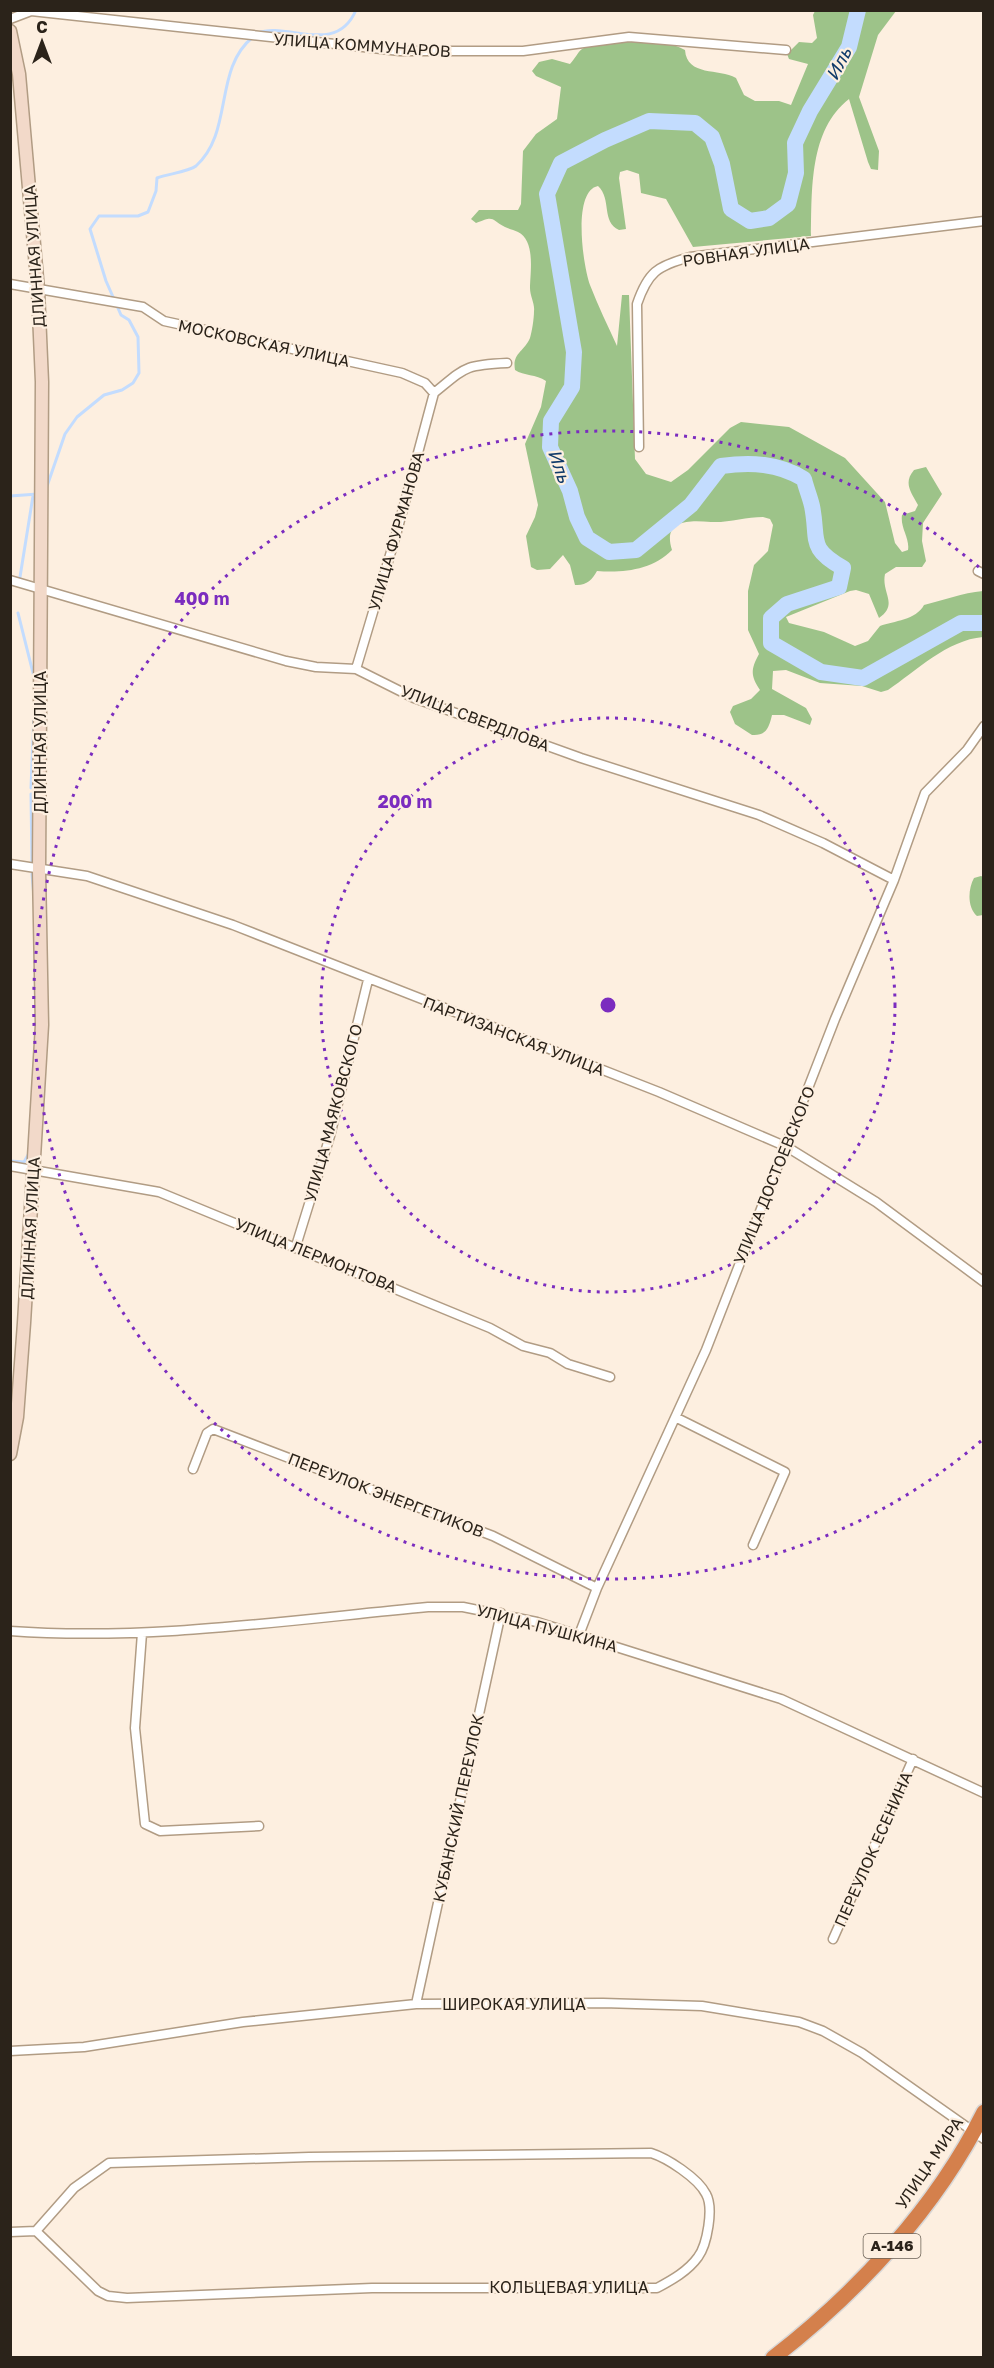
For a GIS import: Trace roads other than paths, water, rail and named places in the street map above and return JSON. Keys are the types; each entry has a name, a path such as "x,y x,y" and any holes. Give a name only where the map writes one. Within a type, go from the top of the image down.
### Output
{"highway":[{"name":"УЛИЦА МИРА","path":"773,2358 822,2319 860,2282 979,2135 984,2112"}],"main road":[{"name":"ДЛИННАЯ УЛИЦА","path":"10,31 19,74 38,290 42,382 39,871 42,1025 20,1382 10,1454"}],"street":[{"name":"УЛИЦА КОММУНАРОВ","path":"10,19 31,11 265,38 411,51 523,51 629,37 786,50"},
{"name":"РОВНАЯ УЛИЦА","path":"639,447 637,304 651,273 670,263 690,257 984,221"},
{"name":"МОСКОВСКАЯ УЛИЦА","path":"10,284 129,304 151,311 164,321 402,374 424,382 434,393"},
{"path":"434,393 460,370 477,364 507,363"},
{"name":"УЛИЦА ФУРМАНОВА","path":"356,669 396,535 434,393"},
{"name":"УЛИЦА СВЕРДЛОВА","path":"10,580 286,661 316,667 356,669 414,698 581,758 759,815 823,843 894,880"},
{"name":"УЛИЦА ДОСТОЕВСКОГО","path":"579,1635 597,1588 677,1419 787,1147 835,1019 894,880 925,793 967,750 984,726"},
{"name":"ПАРТИЗАНСКАЯ УЛИЦА","path":"10,864 39,871 68,872 152,897 233,926 659,1092 787,1147 876,1202 984,1282"},
{"name":"УЛИЦА МАЯКОВСКОГО","path":"296,1246 330,1136 368,980"},
{"name":"УЛИЦА ЛЕРМОНТОВА","path":"10,1166 159,1192 296,1246 490,1328 523,1346 550,1353 568,1364 610,1377"},
{"path":"677,1419 785,1472 753,1545"},
{"name":"ПЕРЕУЛОК ЭНЕРГЕТИКОВ","path":"193,1469 207,1433 213,1430 493,1536 597,1588"},
{"name":"УЛИЦА ПУШКИНА","path":"10,1630 70,1635 142,1633 428,1607 463,1607 501,1613 579,1635 781,1699 984,1793"},
{"name":"КУБАНСКИЙ ПЕРЕУЛОК","path":"416,2004 501,1613"},
{"path":"142,1633 135,1728 145,1824 160,1830 259,1826"},
{"name":"ПЕРЕУЛОК ЕСЕНИНА","path":"833,1939 913,1759"},
{"name":"ШИРОКАЯ УЛИЦА","path":"10,2051 84,2047 243,2022 416,2004 603,2003 702,2006 799,2022 823,2031 862,2053 979,2135"},
{"name":"КОЛЬЦЕВАЯ УЛИЦА","path":"651,2153 666,2158 699,2185 707,2195 709,2221 705,2241 698,2257 677,2278 657,2288 372,2288 128,2298 108,2296 98,2291 36,2231 74,2188 109,2163 309,2157 651,2153"},
{"path":"10,2232 36,2231"}],"waterway":[{"path":"258,33 269,30 324,35 336,32 347,24 356,10"},
{"name":"Иль","path":"858,10 849,47 810,111 795,143 796,173 788,204 769,218 750,221 731,209 722,164 712,137 695,123 649,121 605,140 561,163 547,194 574,352 572,387 551,421 550,447 570,491 577,517 587,538 609,552 636,550 691,505 721,466 764,465 784,470 804,479 812,506 819,549 843,568 839,587 787,604 771,618 771,643 821,672 863,678 961,623 984,623"},
{"path":"45,492 65,434 77,417 104,395 122,390 133,383 139,373 138,337 129,320 121,315 106,281 90,229 99,216 138,216 148,212 156,191 157,178 196,166 208,152 220,119 233,66 241,50 253,37"},
{"path":"10,496 38,494"},
{"path":"20,577 33,496"},
{"path":"18,613 35,681"},
{"path":"31,788 34,714"},
{"path":"31,794 32,866"},
{"path":"32,874 34,897"},
{"path":"10,1161 24,1162 28,1155"}]}
